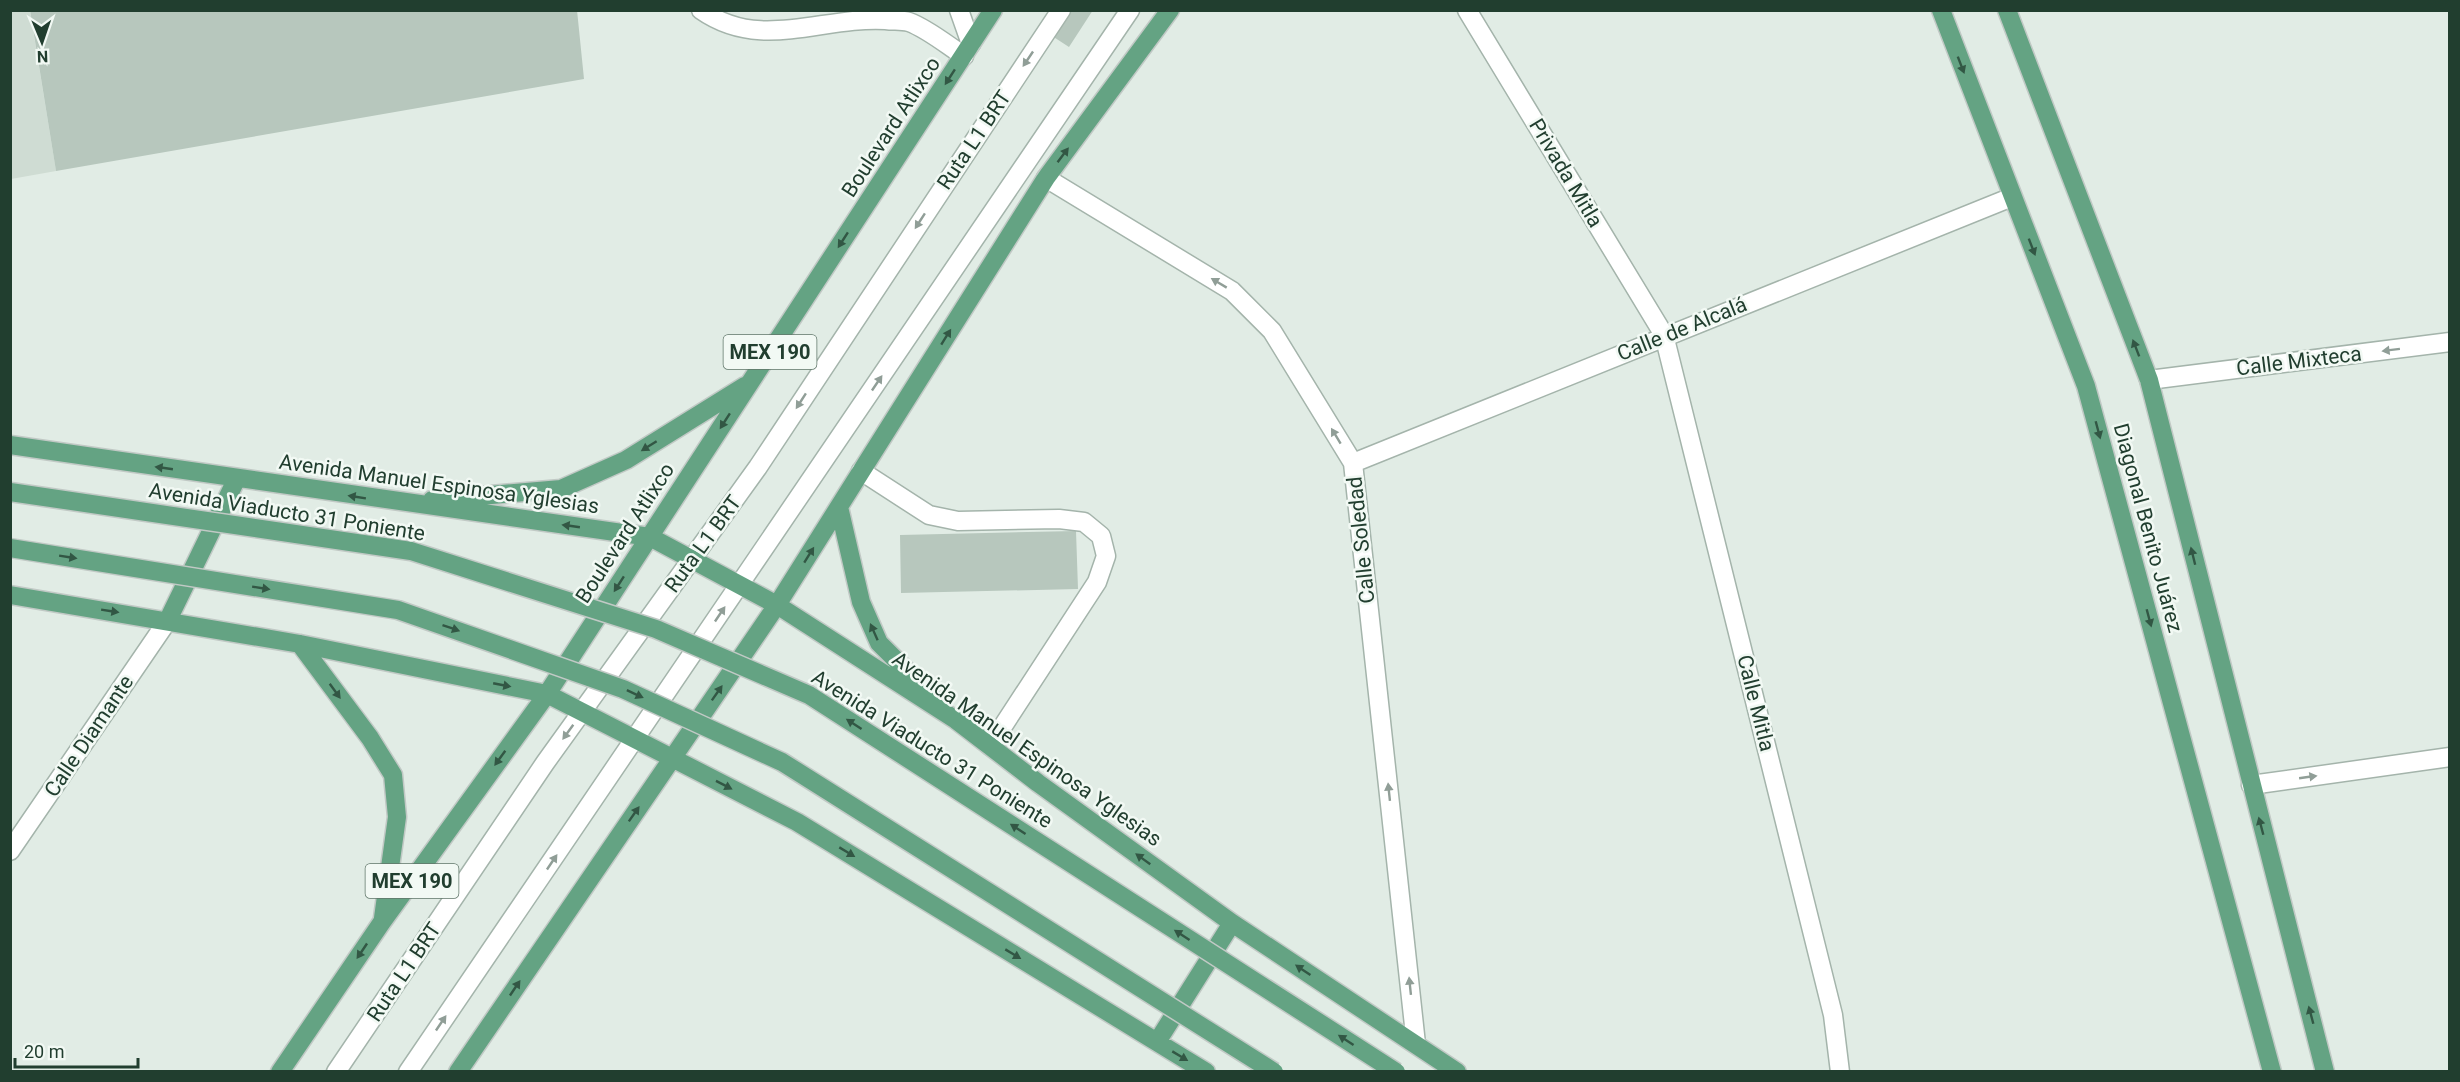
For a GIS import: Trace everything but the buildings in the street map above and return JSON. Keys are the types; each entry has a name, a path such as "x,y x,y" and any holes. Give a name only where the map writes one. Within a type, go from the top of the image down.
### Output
{"main road":[{"name":"Boulevard Atlixco","path":"280,1071 382,922 547,694 993,10"},
{"path":"458,1071 777,604 1046,178 1170,10"},
{"name":"Diagonal Benito Juárez","path":"1941,10 2086,386 2272,1071"},
{"name":"Diagonal Benito Juárez","path":"2007,10 2149,380 2325,1071"},
{"path":"396,502 561,489 626,460 752,381"},
{"name":"Avenida Manuel Espinosa Yglesias","path":"10,445 650,537 777,604 956,720 1232,922 1457,1071"},
{"path":"168,620 237,478"},
{"name":"Avenida Viaducto 31 Poniente","path":"10,492 411,551 656,629 809,695 1396,1071"},
{"path":"839,507 861,602 879,643 956,720"},
{"path":"10,548 398,610 623,689 782,762 1274,1071"},
{"path":"10,595 300,644 547,694 797,822 1206,1071"},
{"path":"300,644 370,738 393,775 397,817 382,922"},
{"path":"1157,1042 1232,922"}],"street":[{"path":"701,10 710,16 748,30 772,32 863,19 908,22 968,50"},
{"path":"959,10 968,50"},
{"name":"Ruta L1 BRT","path":"336,1071 538,773 758,467 1061,10"},
{"path":"408,1071 636,740 1130,10"},
{"name":"Privada Mitla","path":"1467,10 1664,335"},
{"name":"Calle Soledad","path":"1046,178 1232,291 1272,331 1353,463 1416,1044"},
{"name":"Calle de Alcalá","path":"1353,463 1664,335 2012,197"},
{"name":"Calle Mitla","path":"1664,335 1833,1015 1840,1071"},
{"name":"Calle Mixteca","path":"2149,380 2450,342"},
{"path":"861,471 929,515 958,521 1059,519 1084,522 1101,536 1106,556 1097,582 990,746"},
{"name":"Calle Diamante","path":"10,851 168,620"},
{"path":"2251,785 2450,757"}],"shaded area":[{"path":"11,10 30,11 56,171 11,179"}]}
